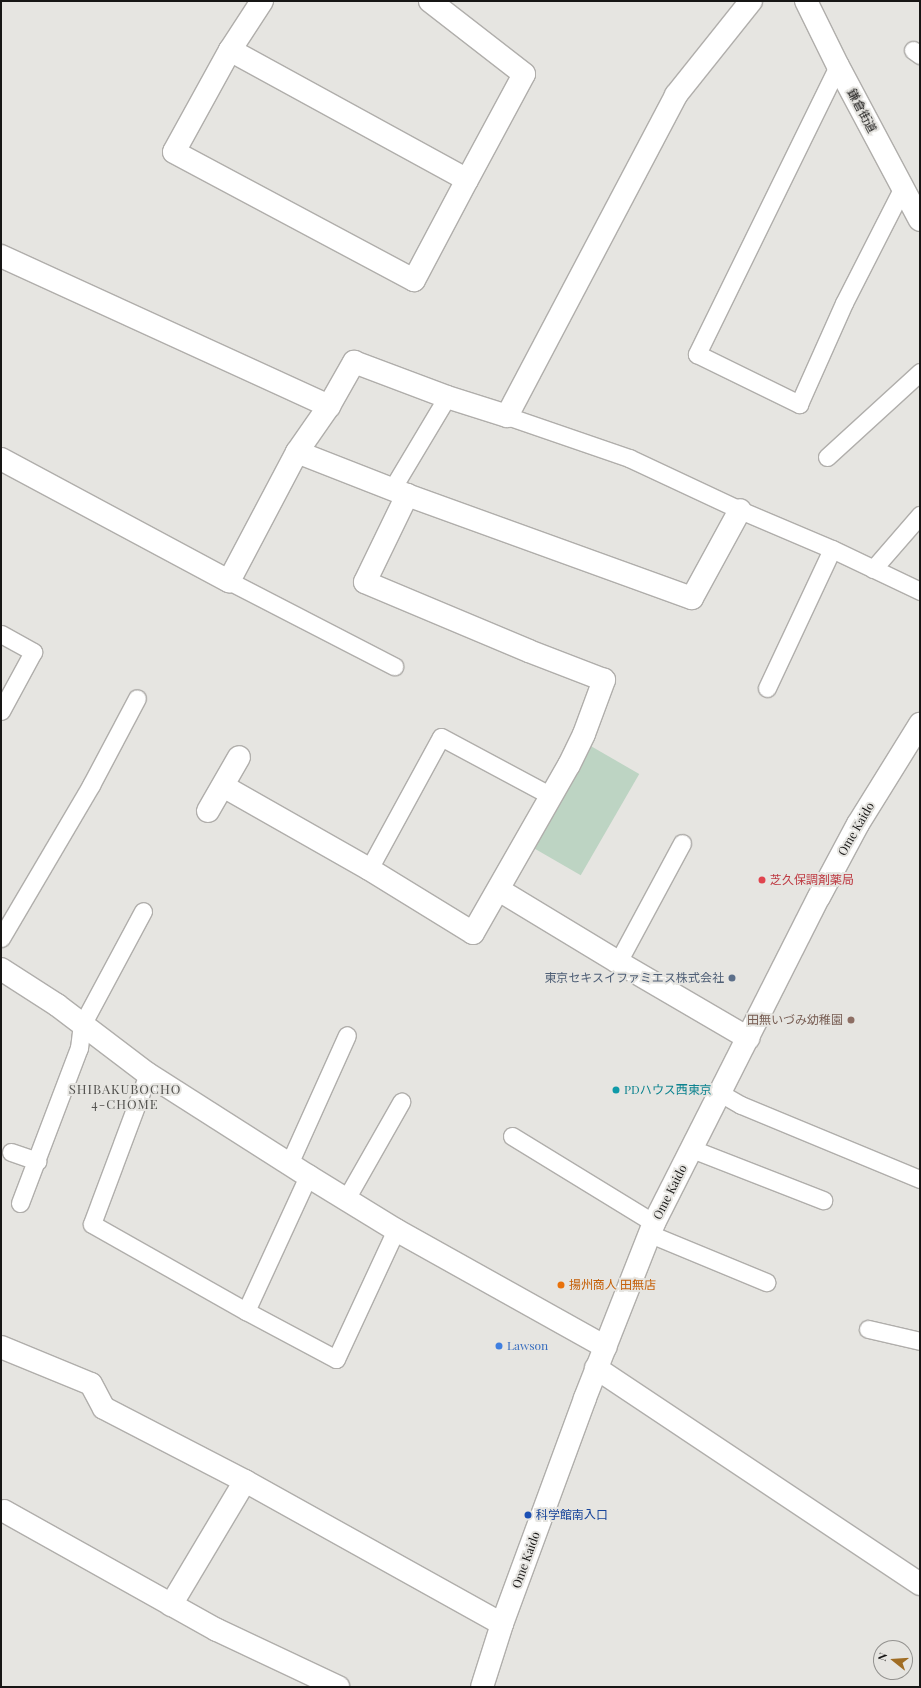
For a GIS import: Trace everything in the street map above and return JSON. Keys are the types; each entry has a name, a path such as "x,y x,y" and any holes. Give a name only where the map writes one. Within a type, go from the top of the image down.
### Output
{"street":[{"path":"262,1 230,50 174,152 414,280 524,74 430,1"},
{"path":"1,459 229,581 297,452 328,406 354,362 447,397 507,416 676,95 751,1"},
{"name":"鎌倉街道","path":"806,1 838,66 911,192 920,220"},
{"path":"230,50 467,180"},
{"path":"1,256 328,406"},
{"path":"297,452 399,492 692,598 740,510"},
{"path":"223,786 369,869 474,933 584,734 604,680 529,651 365,582 399,492"},
{"name":"Ome Kaido","path":"482,1687 502,1624 596,1368 652,1229 858,824 920,724"},
{"path":"208,811 239,757"},
{"path":"499,890 748,1038"},
{"path":"1,969 57,1005 148,1074 346,1200 396,1230 605,1347"},
{"path":"1,1347 92,1384 104,1408 245,1481 502,1624"},
{"path":"596,1368 920,1584"},
{"path":"171,1605 245,1481"},
{"path":"4,1511 217,1630 338,1687"}],"lane":[{"path":"838,66 697,354 799,404 844,302 911,192"},
{"path":"827,457 920,372"},
{"path":"399,492 447,397"},
{"path":"507,416 629,458 740,510 832,549 920,591"},
{"path":"873,569 920,515"},
{"path":"767,688 832,549"},
{"path":"229,581 394,666"},
{"path":"1,634 33,652 1,711"},
{"path":"1,938 91,785 137,698"},
{"path":"369,869 441,737 551,796"},
{"path":"618,962 682,843"},
{"path":"20,1204 80,1048 82,1025 143,912"},
{"path":"289,1164 347,1035"},
{"path":"148,1074 92,1224 246,1311 336,1359 396,1230"},
{"path":"720,1093 741,1105 920,1179"},
{"path":"346,1200 401,1102"},
{"path":"512,1136 652,1229 766,1282"},
{"path":"692,1149 823,1200"},
{"path":"11,1152 37,1161"},
{"path":"246,1311 308,1176"},
{"path":"868,1329 920,1341"}],"green space":[{"path":"589,745 639,774 581,875 530,846"}],"place":[{"name":"芝久保調剤薬局","path":"762,880"},
{"name":"東京セキスイファミエス株式会社","path":"732,978"},
{"name":"田無いづみ幼稚園","path":"851,1020"},
{"name":"PDハウス西東京","path":"616,1090"},
{"name":"揚州商人 田無店","path":"561,1285"},
{"name":"Lawson","path":"499,1346"},
{"name":"科学館南入口","path":"528,1515"}],"district":[{"name":"SHIBAKUBOCHO 4-CHOME","path":"125,1098"}]}
